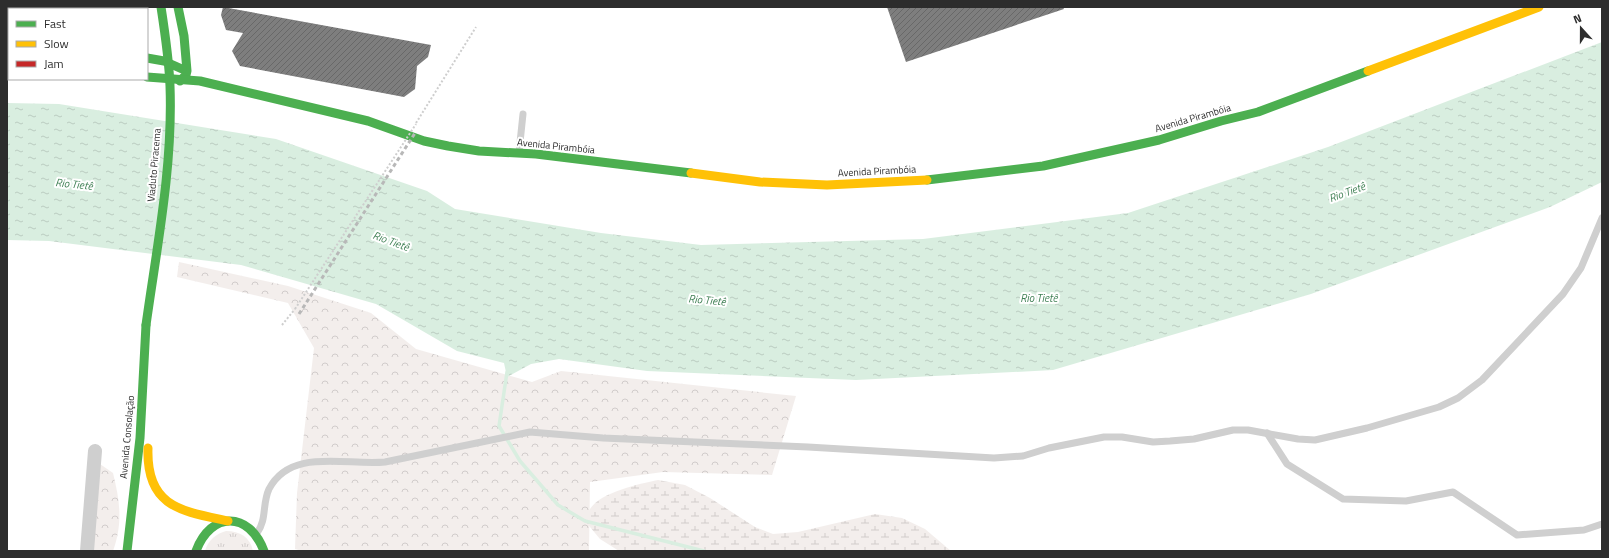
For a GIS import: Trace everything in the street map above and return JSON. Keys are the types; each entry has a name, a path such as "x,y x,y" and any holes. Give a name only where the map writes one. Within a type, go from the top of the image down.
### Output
{"main road":[{"name":"Viaduto Piracema","path":"146,325 166,167 171,109 167,51 161,7"},
{"path":"178,7 184,36 187,71 186,75 180,81"},
{"name":"Avenida Pirambóia","path":"148,77 180,81 200,81 368,121 417,138 448,146 760,182 827,185 942,179 1042,166 1159,140 1221,121 1258,112 1539,7"},
{"name":"Avenida Pirambóia","path":"148,58 164,62 187,71 200,81"},
{"name":"Avenida Consolação","path":"127,551 141,413 146,325"},
{"path":"141,413 148,425 148,468 154,485 164,498 174,508 188,513 239,522 249,526 257,534 263,547 275,550"},
{"path":"195,551 199,539 206,530 216,524 228,521"}],"street":[{"path":"86,551 95,451"}],"lane":[{"path":"518,153 523,114"},
{"path":"257,534 262,527 269,490 279,475 295,465 316,460 366,464 385,462 475,445 515,434 530,432 603,438 808,447 994,458 1023,456 1049,448 1104,437 1122,437 1153,442 1194,439 1233,430 1248,430 1298,440 1326,439 1439,407 1472,389 1500,362 1563,294 1581,268 1602,218"},
{"path":"1267,433 1287,464 1343,499 1406,501 1453,492 1517,535 1584,530 1602,524"}],"path":[{"path":"282,325 295,309 416,124 476,27"}],"green space":[{"path":"179,262 288,286 371,313 416,349 532,382 561,371 796,396 772,475 663,472 590,482 589,551 302,551 295,549 297,493 314,348 288,303 177,277"},
{"path":"100,464 113,473 119,503 118,531 113,551 92,551"},
{"path":"658,480 685,485 710,498 755,527 773,534 798,532 875,514 902,518 925,529 951,551 619,551 600,539 585,521 587,514 595,503 611,493"},
{"path":"226,531 236,532 244,536 252,546 253,551 205,551 213,538"}],"water":[{"name":"Rio Tietê","path":"1602,42 1602,182 1550,207 1311,294 1053,370 856,380 647,371 559,359 531,364 507,377 504,363 457,351 376,304 241,265 49,241 7,240 7,103 59,104 276,139 427,191 455,209 601,233 701,245 923,239 1128,213 1328,147"}],"building":[{"path":"223,7 431,45 428,57 417,66 415,89 404,97 240,66 232,51 243,33 226,30 221,15"},
{"path":"887,7 1063,7 1064,9 906,62"}],"waterway":[{"path":"507,372 499,426 520,461 558,505 585,521 704,551"}],"railway":[{"path":"299,314 415,133"}],"traffic: fast":[{"path":"146,325 167,176 169,146 170,86 167,46 161,7"},
{"path":"178,7 184,36 187,71 186,75 180,81"},
{"path":"148,58 164,61 182,69"},
{"path":"927,180 1043,166 1159,140 1221,121 1258,112 1368,71"},
{"path":"148,77 200,81 368,121 424,141 448,146 479,151 536,154 691,173"},
{"path":"127,551 140,438 146,325"},
{"path":"196,551 203,538 211,528 220,523 230,521 240,523 249,528 257,538 264,551"}],"traffic: slow":[{"path":"1368,71 1539,7"},
{"path":"691,173 760,182 827,185 927,180"},
{"path":"148,448 149,468 153,483 160,494 170,503 182,509 195,514 228,521"}]}
